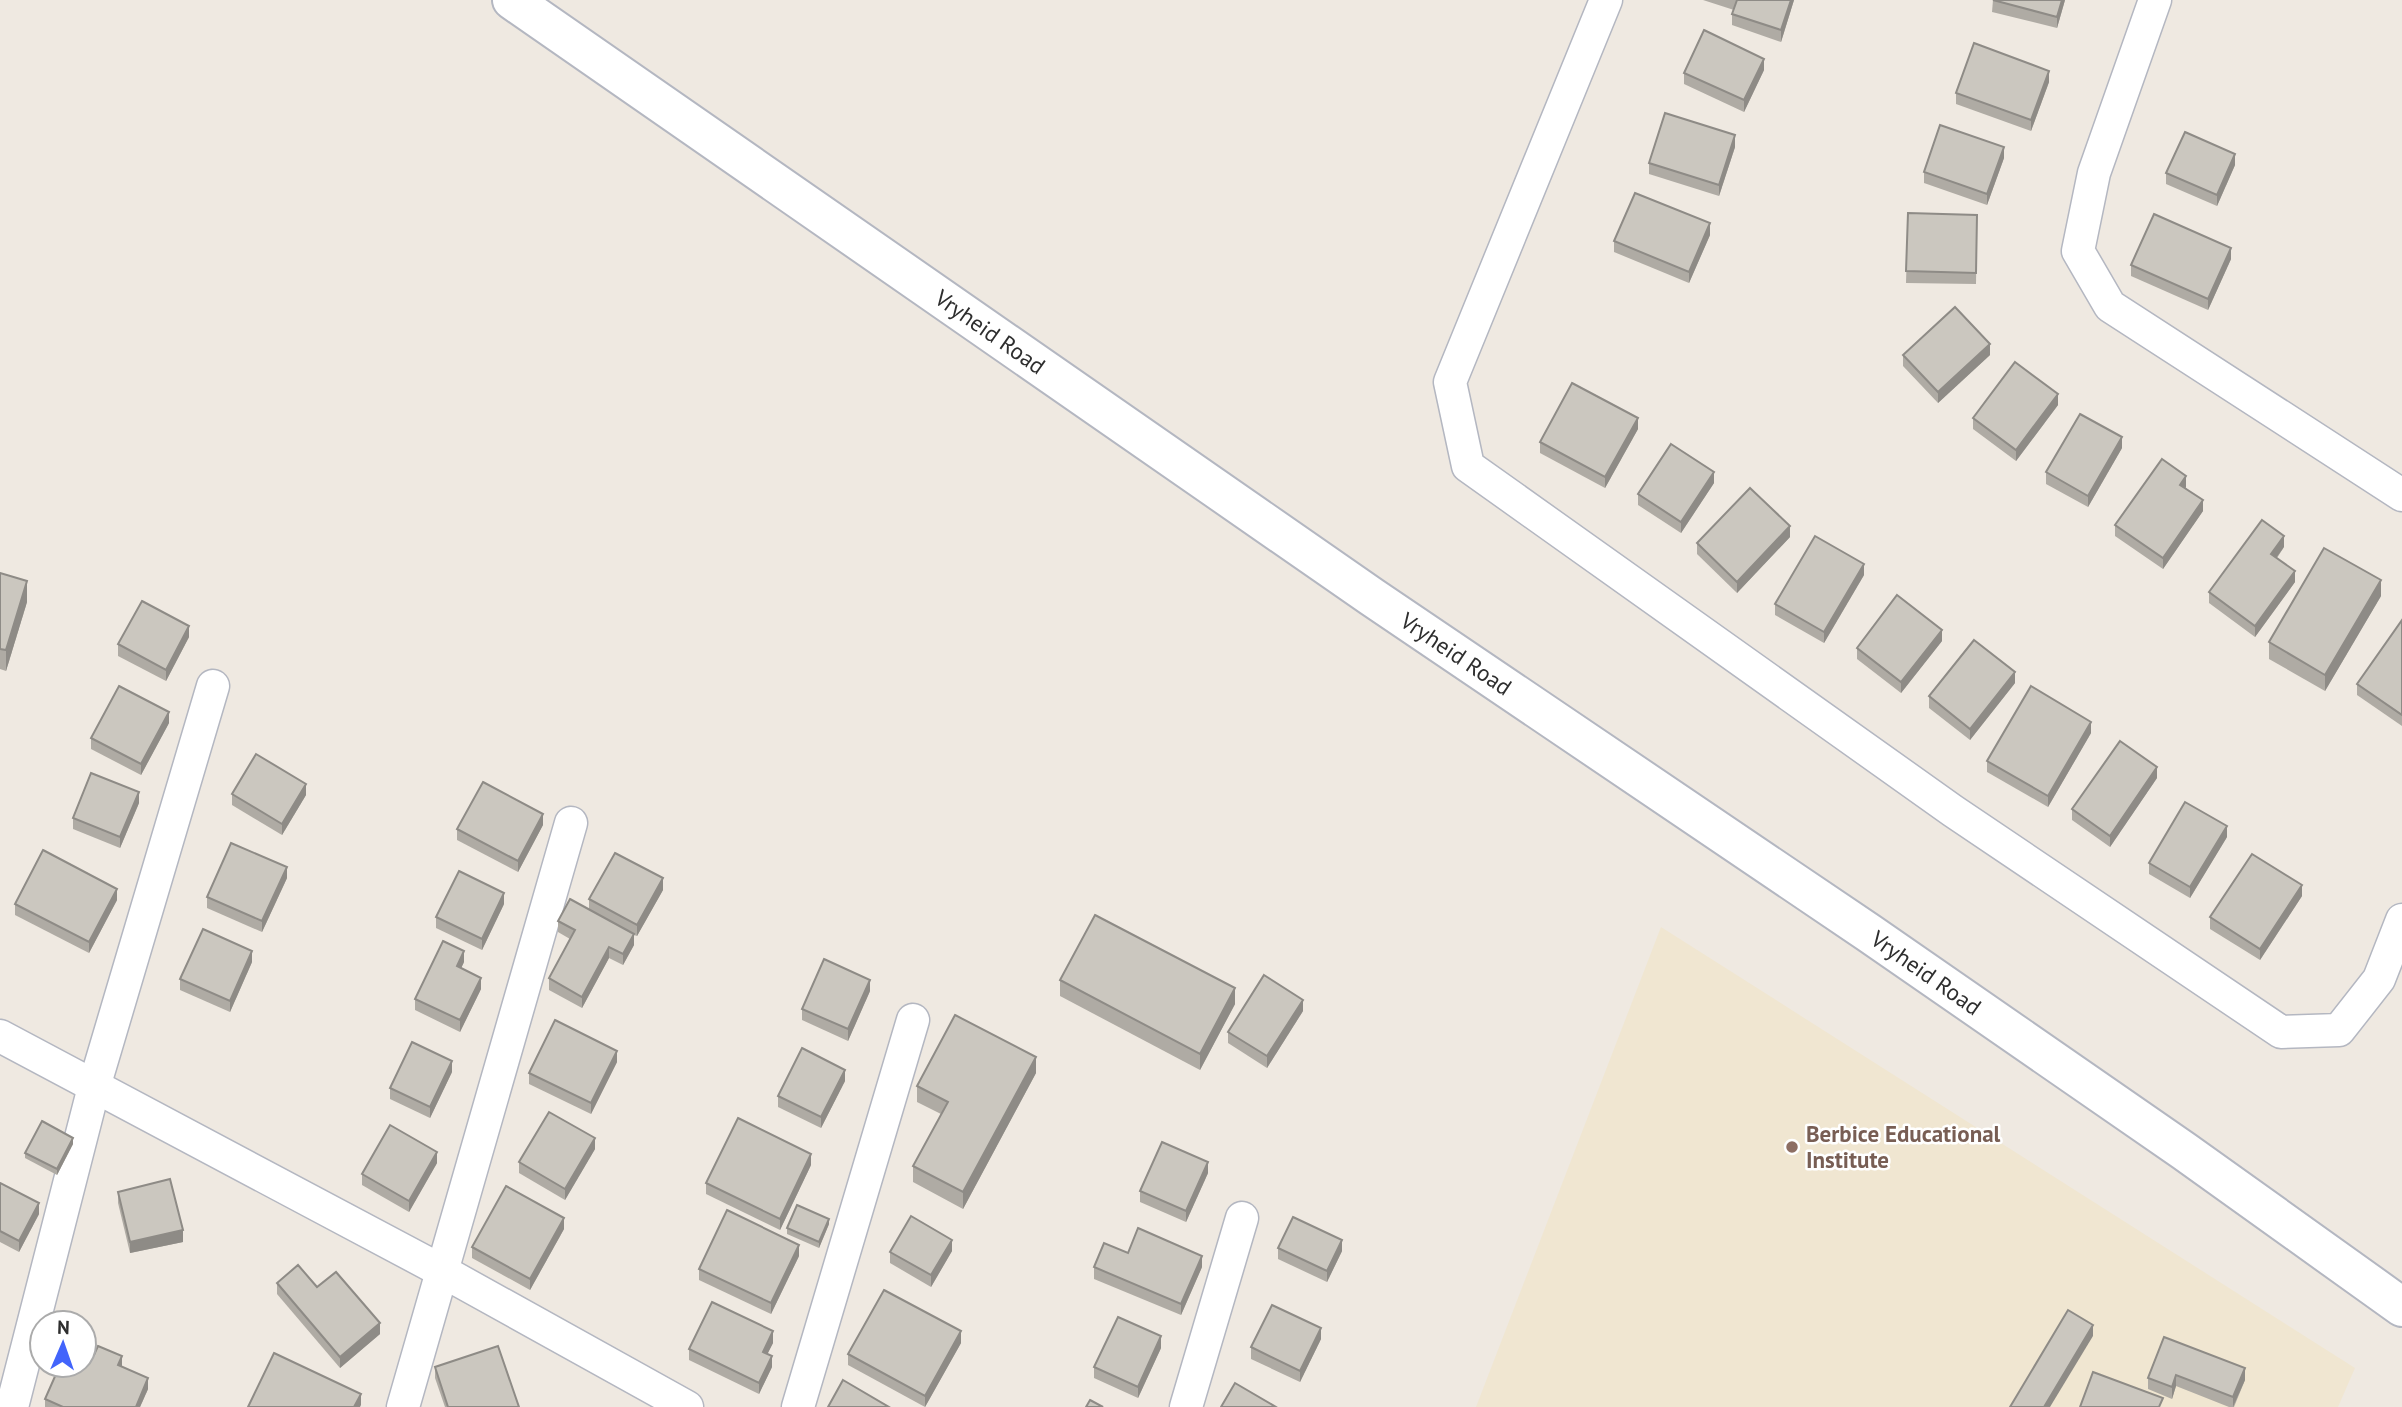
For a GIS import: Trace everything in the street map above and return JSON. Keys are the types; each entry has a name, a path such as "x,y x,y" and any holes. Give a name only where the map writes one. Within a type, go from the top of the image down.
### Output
{"street":[{"name":"Vryheid Road","path":"512,0 1372,597 1869,933 2184,1151 2402,1307"},
{"path":"1606,0 1450,382 1468,466 1953,811 2281,1032 2339,1030 2379,979 2402,920"},
{"path":"2155,0 2094,173 2078,251 2110,306 2402,495"},
{"path":"12,1407 94,1087 213,686"},
{"path":"402,1407 571,823"},
{"path":"798,1407 913,1020"},
{"path":"0,1036 442,1271 687,1407"},
{"path":"1186,1407 1242,1218"}],"shaded area":[{"name":"Berbice Educational Institute","path":"1661,927 2355,1368 2338,1407 1476,1407"}],"building":[{"path":"1737,0 1791,0 1781,30 1732,14"},
{"path":"1993,0 2062,0 2057,17"},
{"path":"1704,30 1764,59 1744,100 1684,73"},
{"path":"1974,43 2049,71 2031,120 1956,93"},
{"path":"1665,113 1735,135 1719,185 1649,163"},
{"path":"1940,125 2004,147 1987,194 1924,172"},
{"path":"2185,132 2235,154 2217,195 2166,173"},
{"path":"1635,193 1710,223 1689,272 1614,241"},
{"path":"1908,213 1977,215 1976,273 1906,271"},
{"path":"2154,214 2231,248 2208,299 2131,265"},
{"path":"1955,307 1990,344 1938,392 1903,355"},
{"path":"2015,362 2058,394 2016,450 1973,418"},
{"path":"1572,383 1638,418 1605,477 1540,442"},
{"path":"2080,414 2122,437 2088,496 2046,472"},
{"path":"1671,444 1714,472 1681,522 1638,494"},
{"path":"2162,459 2186,476 2180,485 2203,500 2163,558 2115,525"},
{"path":"1750,488 1790,526 1737,582 1697,543"},
{"path":"2262,520 2284,536 2271,554 2295,571 2255,626 2209,592"},
{"path":"1815,536 1864,564 1824,632 1775,604"},
{"path":"2324,548 2381,580 2325,675 2269,642"},
{"path":"0,573 27,581 6,650 0,649"},
{"path":"1897,595 1942,630 1901,682 1857,648"},
{"path":"142,601 189,626 166,670 118,644"},
{"path":"2402,620 2402,715 2357,684"},
{"path":"1974,640 2015,672 1970,729 1929,696"},
{"path":"119,686 169,712 141,764 91,738"},
{"path":"2031,686 2091,722 2048,796 1987,761"},
{"path":"2120,741 2157,767 2110,836 2072,809"},
{"path":"256,754 306,784 282,824 232,794"},
{"path":"91,773 139,792 120,837 73,818"},
{"path":"483,782 543,814 518,861 457,829"},
{"path":"2185,802 2227,826 2190,887 2149,863"},
{"path":"231,843 287,867 262,921 207,897"},
{"path":"43,850 117,889 89,942 15,904"},
{"path":"615,853 663,878 637,925 589,899"},
{"path":"2252,854 2302,885 2260,949 2210,917"},
{"path":"459,871 504,893 482,939 436,917"},
{"path":"570,899 634,934 623,954 609,947 582,997 549,978 575,930 558,921"},
{"path":"1095,915 1235,988 1200,1054 1060,980"},
{"path":"203,929 252,951 230,1001 180,979"},
{"path":"443,941 464,951 457,966 481,978 460,1020 415,999"},
{"path":"824,959 870,980 848,1029 802,1009"},
{"path":"1264,975 1303,1000 1267,1056 1228,1032"},
{"path":"955,1015 1036,1057 963,1192 913,1166 948,1102 917,1086"},
{"path":"555,1020 617,1051 591,1103 529,1073"},
{"path":"412,1042 452,1061 430,1107 390,1088"},
{"path":"802,1048 845,1070 821,1117 778,1096"},
{"path":"549,1112 595,1138 565,1189 519,1162"},
{"path":"738,1118 811,1154 780,1219 706,1183"},
{"path":"42,1121 73,1138 57,1169 25,1153"},
{"path":"390,1125 437,1152 409,1201 362,1174"},
{"path":"1162,1142 1208,1162 1186,1211 1140,1191"},
{"path":"170,1179 183,1230 130,1242 118,1192"},
{"path":"0,1183 39,1203 19,1241 0,1231"},
{"path":"506,1186 564,1218 530,1279 472,1247"},
{"path":"797,1205 829,1219 819,1242 787,1228"},
{"path":"727,1210 799,1245 771,1303 699,1269"},
{"path":"911,1216 952,1240 931,1275 890,1252"},
{"path":"1293,1217 1342,1240 1327,1271 1278,1248"},
{"path":"1138,1228 1202,1256 1181,1304 1094,1267 1104,1243 1128,1253"},
{"path":"298,1265 317,1287 336,1272 380,1323 340,1357 277,1283"},
{"path":"884,1290 961,1331 925,1396 848,1354"},
{"path":"712,1302 773,1331 763,1352 772,1356 759,1383 689,1349"},
{"path":"1272,1305 1321,1328 1300,1371 1251,1347"},
{"path":"2068,1310 2093,1325 2044,1407 2010,1407"},
{"path":"1118,1317 1161,1336 1138,1387 1094,1367"},
{"path":"2164,1337 2245,1368 2233,1397 2176,1375 2172,1387 2148,1378"},
{"path":"98,1346 122,1356 118,1365 148,1378 136,1407 63,1407 45,1399 54,1379 98,1379"},
{"path":"498,1346 519,1407 448,1407 435,1367"},
{"path":"274,1353 361,1394 354,1407 248,1407"},
{"path":"2093,1372 2163,1398 2159,1407 2080,1407"},
{"path":"843,1380 889,1407 828,1407"},
{"path":"1235,1383 1276,1407 1221,1407"},
{"path":"1090,1400 1103,1407 1086,1407"}],"place":[{"name":"Berbice Educational Institute","path":"1792,1147"}]}
